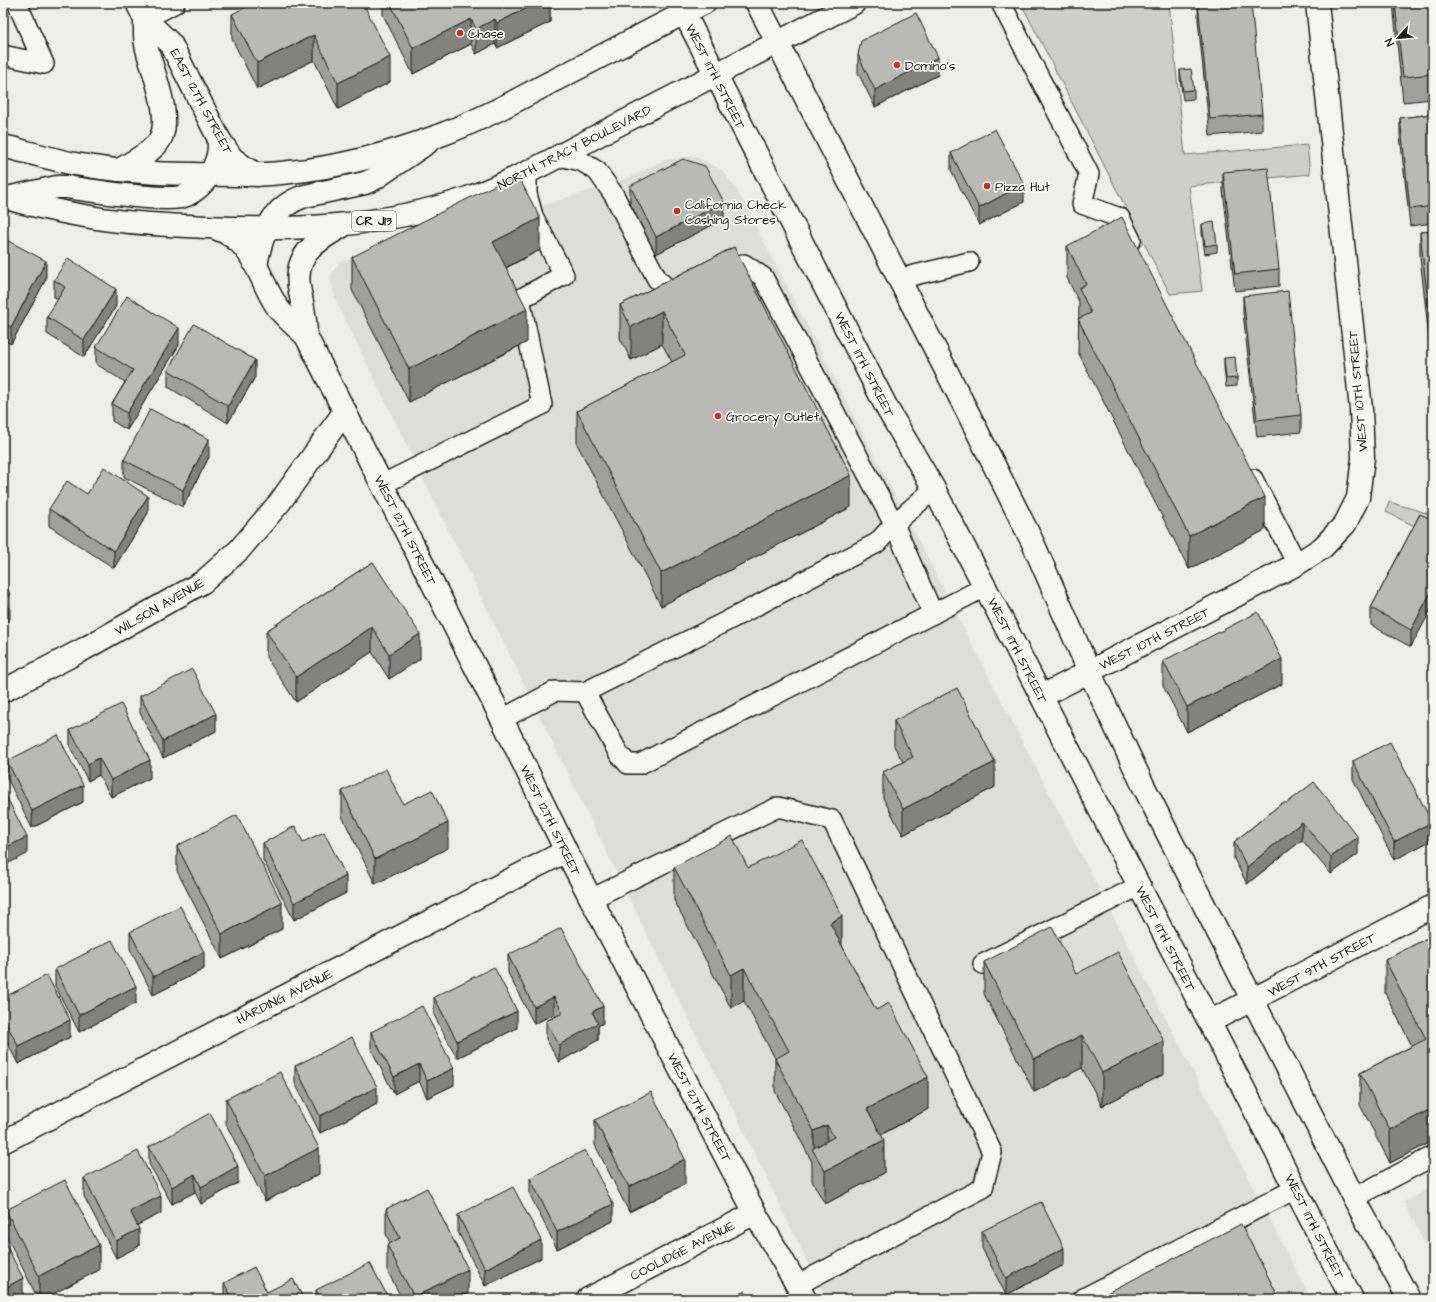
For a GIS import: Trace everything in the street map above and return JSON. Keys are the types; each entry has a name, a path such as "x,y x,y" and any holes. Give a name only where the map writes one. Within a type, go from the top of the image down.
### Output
{"main road":[{"path":"3,146 76,164 119,170 171,174 257,175 291,172 342,164 370,158 436,137 509,104 681,8 704,3"},
{"path":"757,3 1033,543 1089,671 1143,785 1354,1198 1408,1299"},
{"name":"NORTH TRACY BOULEVARD","path":"5,198 52,210 96,218 142,224 215,228 311,228 344,225 385,219 434,208 478,193 559,156 854,3"},
{"name":"WEST 10TH STREET","path":"1042,696 1297,564 1322,548 1345,524 1358,498 1363,458 1361,410 1317,3"},
{"name":"WEST 11TH STREET","path":"681,8 888,410 934,489 985,586 1352,1299"},
{"name":"EAST 12TH STREET","path":"141,11 171,44 219,139 232,158 257,175"},
{"path":"119,170 156,146 161,138 164,120 163,108 156,78 146,48 141,11"},
{"path":"256,266 258,250 267,229 275,215 285,206 296,199 370,181 436,137"},
{"path":"5,198 57,187 67,187 130,196 166,198 180,197 195,190 209,175 218,155 219,139"},
{"path":"306,336 306,321 299,292 299,269 306,253 319,239 344,225"},
{"path":"215,228 228,232 247,249 278,308 306,336"},
{"name":"WEST 12TH STREET","path":"306,336 502,719 566,851 755,1213 801,1292"},
{"name":"WILSON AVENUE","path":"3,692 84,649 203,582 239,550 280,502 345,411"},
{"name":"HARDING AVENUE","path":"3,1142 566,851"},
{"name":"WEST 9TH STREET","path":"1209,1022 1433,906"},
{"name":"COOLIDGE AVENUE","path":"588,1299 755,1213"}],"lane":[{"path":"3,55 44,64 17,3"},
{"path":"141,11 175,3"},
{"path":"1001,3 1089,174 1082,204 1120,218 1138,253"},
{"path":"559,156 581,161 597,171 614,195 657,279 666,289 679,291 725,267 744,264 763,277 894,524 933,614"},
{"path":"383,484 542,405 520,299 564,275 533,216 527,194 528,171"},
{"path":"898,279 969,262"},
{"path":"1246,465 1297,564"},
{"path":"502,719 554,692 585,692 727,621 877,543 894,524 934,489"},
{"path":"585,692 619,754 628,764 640,764 985,586"},
{"path":"591,899 778,807 832,820 992,1152 983,1188 801,1292"},
{"path":"983,964 1140,886"},
{"path":"1354,1198 1433,1156"},
{"path":"1082,1299 1296,1188"}],"shaded area":[{"path":"1021,3 1169,3 1185,155 1307,145 1310,174 1189,186 1202,291 1170,294"},
{"path":"695,156 722,170 737,190 1311,1299 826,1299 335,299 330,277 339,262 369,254 429,242 631,177 663,160"},
{"path":"1389,502 1433,515 1433,535 1386,512"},
{"path":"1433,1187 1433,1260 1404,1202"}],"building":[{"path":"254,3 363,3 390,57 338,83 314,35 257,63 232,14"},
{"path":"390,3 537,3 497,23 495,19 476,29 471,19 413,48"},
{"path":"1198,3 1251,3 1262,114 1210,119"},
{"path":"1395,3 1433,3 1433,74 1403,77"},
{"name":"Domino's","path":"916,13 938,57 875,90 858,55 861,41"},
{"path":"1191,69 1194,90 1183,91 1180,70"},
{"path":"1433,114 1433,206 1410,209 1400,118"},
{"name":"Pizza Hut","path":"995,129 1024,184 979,208 951,153"},
{"name":"California Check Cashing Stores","path":"683,159 705,166 724,202 656,237 630,186"},
{"path":"1268,168 1279,269 1235,274 1223,172"},
{"path":"517,174 540,218 493,242 527,309 409,369 352,257"},
{"path":"1122,217 1265,497 1189,536 1078,319 1091,313 1079,288 1086,284 1067,246"},
{"path":"1214,222 1217,244 1205,246 1202,224"},
{"path":"1433,231 1433,339 1432,340 1420,232"},
{"path":"3,238 46,261 11,327 3,323"},
{"name":"Grocery Outlet","path":"734,247 851,475 661,573 577,411 685,355 662,311 631,327 620,305"},
{"path":"68,258 116,289 84,340 47,317 65,287 54,280"},
{"path":"1288,291 1301,415 1257,420 1243,296"},
{"path":"127,296 179,328 127,413 112,404 133,370 96,347"},
{"path":"194,324 255,360 228,406 168,370"},
{"path":"1235,357 1237,378 1226,379 1224,358"},
{"path":"1429,387 1433,387 1433,424"},
{"path":"150,409 209,439 183,490 124,460"},
{"path":"104,467 148,496 114,551 49,509 67,481 87,494"},
{"path":"1420,514 1433,520 1433,588 1411,630 1371,608"},
{"path":"373,562 420,634 389,654 372,627 296,677 266,631"},
{"path":"3,580 10,594 3,598"},
{"path":"1258,612 1282,659 1187,707 1163,661"},
{"path":"192,669 216,714 163,741 140,696"},
{"path":"957,688 995,762 903,809 883,772 913,757 894,721"},
{"path":"121,704 150,760 111,780 99,758 88,764 70,730"},
{"path":"58,735 83,785 32,811 7,761"},
{"path":"1390,742 1432,822 1394,842 1353,761"},
{"path":"386,769 403,804 432,790 448,823 375,859 342,791"},
{"path":"1314,782 1358,837 1331,857 1302,822 1247,867 1234,842 1282,803 1287,803"},
{"path":"3,790 27,837 3,849"},
{"path":"237,815 282,903 222,934 177,846"},
{"path":"295,826 303,842 324,832 346,876 294,903 263,843"},
{"path":"732,836 748,868 802,840 842,916 830,923 876,1010 889,1003 928,1077 867,1109 884,1140 825,1171 812,1149 834,1137 827,1125 814,1131 775,1059 789,1051 744,968 731,975 674,867"},
{"path":"180,906 204,952 153,977 130,932"},
{"path":"1052,927 1076,974 1118,952 1164,1041 1102,1073 1082,1035 1034,1059 984,962"},
{"path":"561,928 603,1006 592,1012 598,1023 559,1045 546,1021 563,1013 554,997 534,1007 508,955"},
{"path":"1433,935 1433,1108 1390,1130 1360,1073 1426,1039 1385,960"},
{"path":"112,940 136,986 79,1015 55,969"},
{"path":"494,967 517,1011 457,1041 434,997"},
{"path":"47,975 70,1020 18,1046 3,1017 3,998"},
{"path":"422,1006 454,1068 427,1081 419,1064 394,1077 371,1032"},
{"path":"352,1037 377,1087 320,1116 295,1066"},
{"path":"280,1072 319,1148 265,1176 226,1099"},
{"path":"651,1092 685,1159 629,1187 595,1120"},
{"path":"210,1113 238,1166 201,1187 195,1174 172,1187 149,1147"},
{"path":"585,1150 613,1204 557,1232 530,1178"},
{"path":"138,1151 161,1196 130,1211 139,1229 116,1241 84,1178"},
{"path":"65,1180 99,1245 39,1276 6,1210"},
{"path":"513,1187 541,1240 485,1269 458,1215"},
{"path":"427,1188 468,1269 414,1297 387,1245 400,1238 386,1209"},
{"path":"1041,1202 1064,1248 1006,1278 982,1231"},
{"path":"1241,1224 1277,1294 1269,1299 1110,1299 1107,1293"},
{"path":"3,1239 23,1278 3,1289"},
{"path":"370,1263 389,1299 321,1299 316,1290"},
{"path":"254,1267 267,1292 293,1279 304,1299 233,1299 224,1283"},
{"path":"745,1291 749,1299 730,1299"}],"place":[{"name":"Chase","path":"460,33"},
{"name":"Domino's","path":"897,65"},
{"name":"Pizza Hut","path":"987,186"},
{"name":"California Check Cashing Stores","path":"677,211"},
{"name":"Grocery Outlet","path":"718,416"}]}
